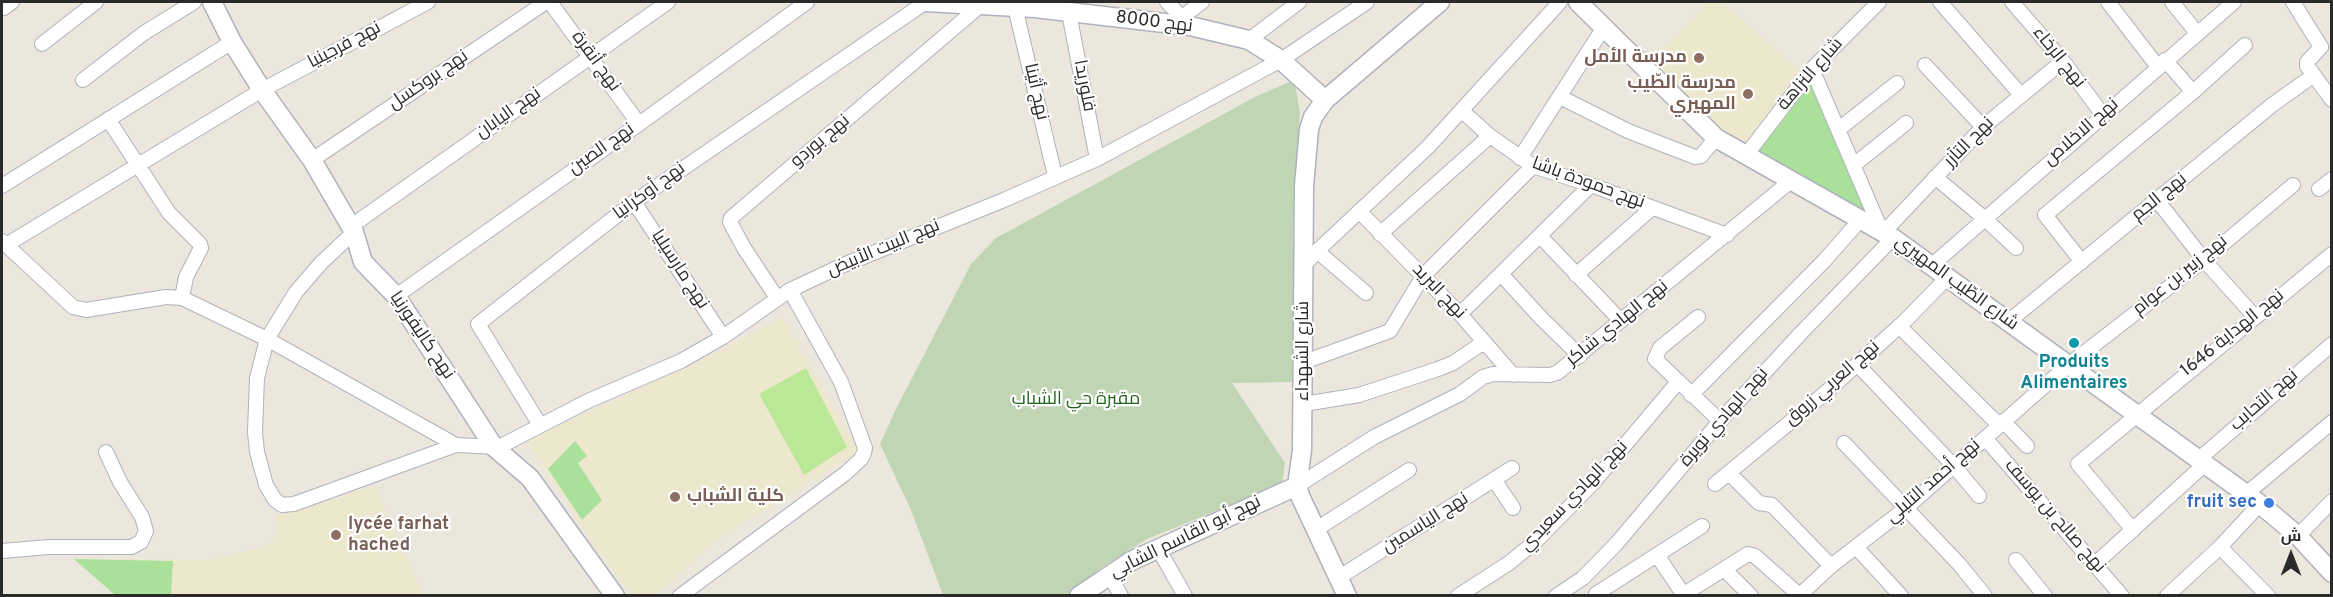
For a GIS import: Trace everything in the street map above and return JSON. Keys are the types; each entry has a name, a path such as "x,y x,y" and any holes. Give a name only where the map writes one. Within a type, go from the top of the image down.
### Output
{"street":[{"path":"42,44 96,2"},
{"path":"83,80 144,33 194,2"},
{"name":"نهح كاليفورنيا","path":"212,2 232,42 262,90 312,160 352,230 363,262 396,296 494,447 530,478 615,596"},
{"name":"نهج فرجينيا","path":"4,243 262,90 428,2"},
{"name":"نهج أنقرة","path":"548,2 591,56 639,124"},
{"name":"نهج بروكسل","path":"312,160 548,2"},
{"name":"نهج اليابان","path":"456,445 294,504 282,505 275,500 266,485 257,452 255,432 257,378 267,339 297,292 352,230 668,2"},
{"name":"نهج الصين","path":"396,296 807,2"},
{"name":"نهج 8000","path":"926,2 1026,6 1069,13 1185,22 1249,40 1281,60 1325,100"},
{"name":"نهج أوكرانيا","path":"540,425 478,324 634,202 926,2"},
{"path":"1167,2 1185,22 1202,2"},
{"path":"1249,40 1299,2"},
{"name":"نهج البيت الأبيض","path":"494,447 499,447 588,401 681,361 723,337 790,290 841,266 1004,200 1097,159 1281,60 1367,2"},
{"path":"1325,100 1440,2"},
{"path":"1303,267 1317,251 1428,147 1560,2"},
{"name":"شارع الطّيب المهيري","path":"1578,2 1716,138 1886,234 2253,499 2298,536 2330,569"},
{"name":"شارع النزاهة","path":"1747,154 1812,69 1879,2"},
{"path":"1940,2 2021,95"},
{"name":"نهج الرخاء","path":"2012,2 2063,61 2103,115"},
{"path":"2108,2 2162,64 2193,92"},
{"path":"2172,2 2197,33"},
{"name":"نهج الاخلاص","path":"1931,266 2232,2"},
{"path":"2293,2 2321,47 2307,62 2307,66 2329,92"},
{"name":"نهج بوردو","path":"777,298 744,248 730,222 731,218 981,5"},
{"name":"نهج أثينا","path":"1026,6 1055,176"},
{"name":"فلوريدا","path":"1069,13 1097,159"},
{"path":"1520,158 1605,27"},
{"path":"2,186 232,42"},
{"path":"2082,262 2045,215 2193,92 2245,45"},
{"name":"نهج التآزر","path":"1886,234 1935,177 1983,128 2063,61"},
{"path":"1925,65 1983,128"},
{"path":"1812,69 1886,234"},
{"name":"نهج الجم","path":"2008,322 2272,105 2314,75"},
{"path":"1839,129 1897,83"},
{"path":"1560,97 1628,131 1695,157 1701,156 1716,138"},
{"name":"شارع الشهداء","path":"1297,486 1302,460 1304,404 1304,186 1308,138 1313,117 1325,100"},
{"name":"نهج حمودة باشا","path":"1462,111 1490,136 1533,166 1727,235"},
{"path":"108,119 169,213 201,246 186,277 182,298"},
{"path":"1854,165 1906,123"},
{"path":"1380,234 1490,136"},
{"path":"1304,362 1390,331 1423,276 1533,166"},
{"path":"1935,177 2016,248"},
{"path":"2319,189 2331,178"},
{"name":"نهج الهادي شاكر","path":"1297,486 1374,436 1460,394 1483,377 1493,374 1549,375 1557,373 1727,235 1757,202 1792,180"},
{"path":"1460,314 1591,185"},
{"name":"نهج زبير بن عوام","path":"2067,366 2204,260 2294,185"},
{"path":"2157,200 2204,260 2255,317"},
{"name":"نهج مارسيليا","path":"634,202 723,337"},
{"path":"1576,274 1652,208"},
{"name":"نهج البريد","path":"1359,211 1460,314 1513,375"},
{"path":"1691,395 1824,261 1861,219"},
{"name":"نهج الهادي نويرة","path":"1556,596 1583,578 1617,543 1720,421 1800,334 1886,234"},
{"path":"1540,237 1621,321"},
{"path":"4,243 73,308 86,310 166,297 182,298 267,339 456,445 494,447"},
{"path":"1317,251 1366,293"},
{"name":"نهج الهداية 1646","path":"2135,415 2331,254"},
{"path":"1501,273 1540,318 1580,356"},
{"name":"نهج العربي زروق","path":"1715,484 1857,364 1947,278"},
{"path":"680,596 846,473 864,453 865,448 841,382 790,290"},
{"path":"1698,318 1660,348 1656,356 1657,363 1720,421"},
{"path":"1899,326 2027,446"},
{"path":"1304,404 1359,395 1438,369 1453,363 1484,342"},
{"name":"نهج التحابب","path":"2095,564 2133,530 2202,461 2331,344"},
{"path":"1857,364 1954,466 1979,496"},
{"name":"نهج أحمد التليلي","path":"1724,569 1745,555 1755,556 1797,593 1804,591 1831,566 1906,508 2067,366"},
{"name":"نهج الهادي سعيدي","path":"1458,596 1509,563 1536,541 1592,484 1678,382"},
{"path":"2133,530 2078,464 2135,415"},
{"path":"2168,596 2220,547 2253,499 2331,422"},
{"name":"نهج صالح بن يوسف","path":"1985,438 2122,596"},
{"path":"1844,443 1985,596"},
{"path":"2,551 49,547 131,547 141,542 146,531 142,517 120,482 106,452"},
{"name":"نهج الياسمين","path":"1338,578 1495,481 1512,468"},
{"path":"1315,530 1409,470"},
{"path":"1729,472 1759,503 1773,506 1831,566"},
{"path":"1495,481 1513,508"},
{"path":"1297,486 1315,530 1347,596"},
{"name":"نهج أبو القاسم الشابي","path":"1079,596 1109,574 1158,548 1297,486"},
{"path":"2298,536 2331,501"},
{"path":"1583,578 1596,595 1702,526"},
{"path":"1856,547 1901,596"},
{"path":"2220,547 2268,596"},
{"path":"1158,548 1185,596"},
{"path":"1657,555 1682,595 1724,569 1751,596"},
{"path":"2016,560 2045,596"},
{"path":"1109,574 1121,596"},
{"path":"2180,584 2190,596"}],"shaded area":[{"path":"1708,2 1722,2 1803,74 1746,147 1720,134 1649,64"},
{"name":"كلية الشباب","path":"783,317 858,452 715,541 657,595 633,596 600,554 527,440 692,365"},
{"name":"lycée farhat hached","path":"375,486 424,595 115,595 74,559 208,560 259,548 272,543 279,527 275,517"}],"green space":[{"path":"1813,79 1877,223 1754,153"},
{"name":"مقبرة حي الشباب","path":"1294,80 1300,112 1293,226 1293,382 1232,383 1285,463 1282,484 1147,539 1102,567 1069,595 943,595 911,510 880,444 971,264 996,238 1255,97"},
{"path":"806,368 847,447 804,475 759,394"},
{"path":"575,441 587,456 578,463 602,500 582,520 548,469"},
{"path":"74,559 173,561 171,595 115,595"}],"place":[{"name":"مدرسة الأمل","path":"1699,58"},
{"name":"مدرسة الطّيب المهيري","path":"1748,94"},
{"name":"Produits Alimentaires","path":"2074,343"},
{"name":"كلية الشباب","path":"675,497"},
{"name":"fruit sec","path":"2269,503"},
{"name":"lycée farhat hached","path":"336,535"}]}
